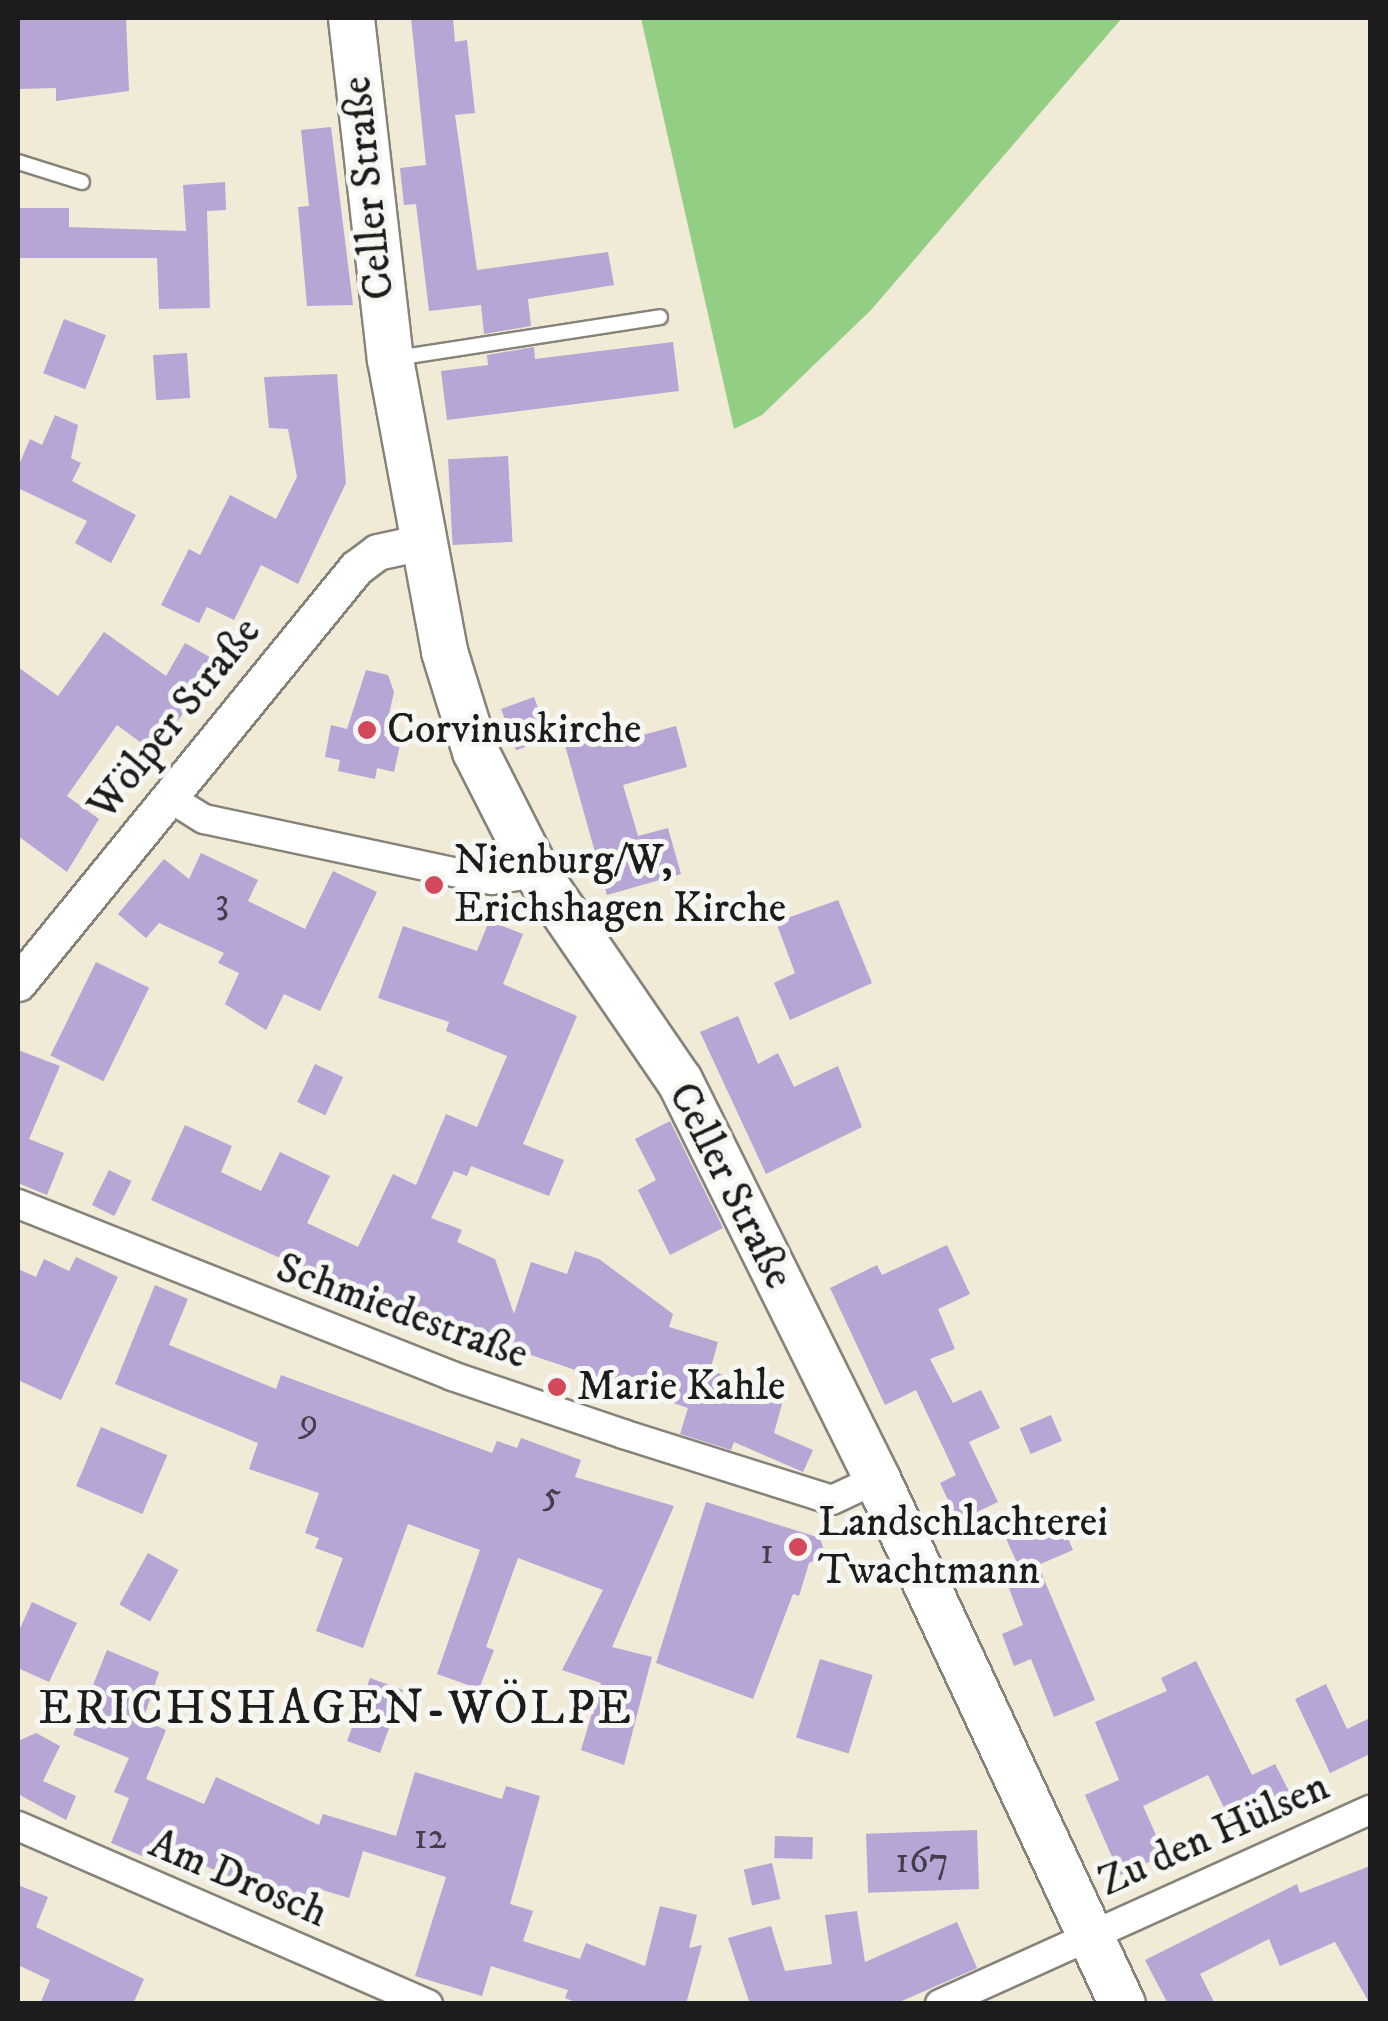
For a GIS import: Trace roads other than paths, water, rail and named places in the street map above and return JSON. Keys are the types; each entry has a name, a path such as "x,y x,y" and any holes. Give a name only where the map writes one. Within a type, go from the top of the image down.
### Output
{"main road":[{"name":"Celler Straße","path":"351,18 390,359 444,651 474,751 537,873 679,1080 877,1479 1122,2004"}],"street":[{"name":"Wölper Straße","path":"18,983 356,568 377,552 423,542"},
{"path":"170,798 204,819 492,880 537,873"},
{"name":"Schmiedestraße","path":"18,1204 452,1376 642,1440 832,1500 877,1479"},
{"name":"Zu den Hülsen","path":"1090,1933 1370,1810"},
{"name":"Am Drosch","path":"18,1826 428,2004"},
{"path":"940,2004 1090,1933"}],"lane":[{"path":"18,162 82,182"},
{"name":"Celler Straße","path":"390,359 660,317"}],"place":[{"name":"Corvinuskirche","path":"367,730"},
{"name":"Nienburg/W, Erichshagen Kirche","path":"434,885"},
{"name":"Marie Kahle","path":"557,1387"},
{"name":"Landschlachterei Twachtmann","path":"798,1547"}],"district":[{"name":"ERICHSHAGEN-WÖLPE","path":"336,1710"}]}
